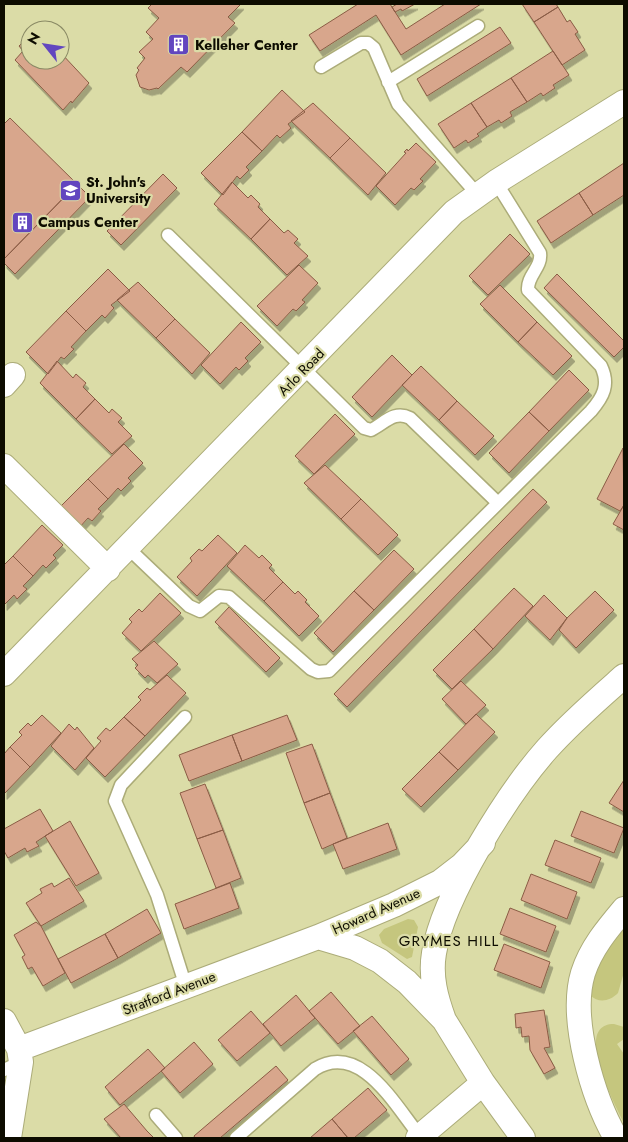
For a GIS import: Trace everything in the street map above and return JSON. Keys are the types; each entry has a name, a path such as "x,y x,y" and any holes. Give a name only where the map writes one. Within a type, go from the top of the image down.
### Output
{"street":[{"name":"Arlo Road","path":"4,674 454,212 487,188 624,102"},
{"path":"4,466 108,569"},
{"name":"Howard Avenue","path":"444,1020 433,981 434,955 444,918 483,843 513,795 547,749 624,676"},
{"name":"Howard Avenue","path":"318,937 394,905 440,882 462,865 483,843"},
{"path":"616,1138 607,1122 595,1090 582,1030 579,996 583,974 592,952 624,909"},
{"name":"Howard Avenue","path":"318,937 355,948 380,961 407,982 444,1020 484,1083 523,1138"},
{"name":"Stratford Avenue","path":"15,1061 186,987 318,937"},
{"path":"4,1022 15,1061 9,1138"},
{"path":"419,1137 484,1083"}],"lane":[{"path":"388,82 478,26"},
{"path":"128,548 190,606 200,611 219,596 229,597 311,669 324,673 330,671 600,400 606,383 602,366 528,290 529,279 541,259 540,253 487,188 398,104 374,48 368,43 361,43 321,67"},
{"path":"168,235 364,428 371,430 393,416 402,414 410,418 497,502"},
{"path":"186,717 121,785 115,801 157,895 186,987"},
{"path":"236,1138 315,1070 326,1062 337,1061 362,1068 376,1080 419,1137"},
{"path":"156,1115 176,1138"}],"green space":[{"path":"408,919 414,920 418,927 412,957 407,959 382,943 379,935 384,929"},
{"path":"624,920 624,972 618,993 608,1000 597,1000 590,995 591,977"},
{"path":"614,1024 624,1027 624,1039 617,1044 624,1054 624,1123 606,1084 596,1051 597,1037 602,1028"}],"building":[{"name":"Kelleher Center","path":"152,4 241,4 228,17 235,23 187,72 181,67 158,89 149,90 140,87 136,75 139,70 137,68 145,58 139,52 153,39 146,32 159,18 148,8"},
{"path":"358,4 390,4 406,29 445,4 481,4 401,55 376,15 320,51 309,35"},
{"path":"397,4 415,4 402,11 401,9 395,12 392,7"},
{"path":"522,4 556,4 558,7 534,22"},
{"path":"558,7 567,22 570,20 578,32 575,34 585,50 562,65 534,22"},
{"path":"500,27 511,43 427,96 417,79"},
{"path":"553,51 569,75 553,85 555,88 543,96 541,93 527,102 511,78"},
{"path":"20,54 20,65 15,60"},
{"path":"70,63 89,83 72,103 71,101 63,110 25,70 70,70"},
{"path":"511,78 527,102 510,112 512,116 501,123 499,120 487,127 471,103"},
{"path":"282,90 305,112 288,124 291,128 280,138 277,135 262,151 242,132"},
{"path":"313,103 350,138 330,158 291,121"},
{"path":"471,103 487,127 477,134 479,136 468,143 466,140 454,148 438,124"},
{"name":"Campus Center","path":"10,118 77,184 4,259 4,124"},
{"path":"242,132 262,151 246,167 249,170 240,179 237,176 223,195 201,173"},
{"path":"350,138 386,173 368,195 330,158"},
{"path":"416,143 436,162 420,179 423,181 414,190 411,188 395,205 376,186 406,153 404,152 407,149 408,151"},
{"path":"624,163 624,195 593,215 579,193"},
{"path":"163,174 177,188 121,245 107,231"},
{"path":"232,182 248,198 251,195 260,204 258,207 270,219 251,239 214,204"},
{"path":"77,184 90,197 15,274 4,263 4,259"},
{"path":"579,193 593,215 551,243 537,221"},
{"path":"270,219 284,233 288,230 298,239 294,243 308,256 287,275 251,239"},
{"path":"510,234 530,254 488,295 469,276"},
{"path":"299,265 318,283 302,300 305,302 296,311 293,309 277,326 257,306"},
{"path":"108,269 130,291 111,305 114,308 105,318 102,315 86,331 66,311"},
{"path":"557,274 624,341 624,347 614,357 544,288"},
{"path":"138,282 175,319 156,338 117,300"},
{"path":"500,285 537,322 518,342 480,304"},
{"path":"66,311 86,331 71,347 74,349 64,359 61,357 48,374 26,352"},
{"path":"175,319 210,353 192,374 156,338"},
{"path":"241,322 261,342 245,358 248,361 239,370 236,367 220,384 201,365"},
{"path":"537,322 572,356 553,375 518,342"},
{"path":"392,355 412,375 372,417 352,397"},
{"path":"57,361 73,378 76,374 86,383 83,387 95,399 76,419 40,383"},
{"path":"421,366 457,401 439,420 402,385"},
{"path":"569,370 589,390 549,431 529,412"},
{"path":"95,399 109,413 112,409 122,418 118,422 132,436 112,454 76,419"},
{"path":"457,401 494,436 475,455 439,420"},
{"path":"529,412 549,431 509,473 489,453"},
{"path":"335,414 355,434 314,474 295,456"},
{"path":"124,444 143,463 128,478 131,481 121,491 118,488 108,499 88,479"},
{"path":"623,448 624,505 620,511 597,499"},
{"path":"325,465 361,499 341,519 304,483"},
{"path":"88,479 108,499 98,509 101,511 92,521 88,518 78,529 58,509"},
{"path":"533,489 547,502 347,707 334,694"},
{"path":"361,499 398,535 378,555 341,519"},
{"path":"624,505 624,530 613,524"},
{"path":"42,525 63,545 53,555 56,558 46,568 43,565 33,576 13,556"},
{"path":"218,535 237,553 197,596 177,577 192,561 190,558 199,549 202,551"},
{"path":"245,545 259,558 262,555 272,565 269,568 283,582 264,601 227,566"},
{"path":"394,550 414,569 374,610 354,591"},
{"path":"13,556 33,576 23,586 27,589 17,599 14,595 4,605 4,565"},
{"path":"283,582 295,594 298,591 307,600 305,602 319,616 299,636 264,601"},
{"path":"514,588 533,606 493,649 474,629"},
{"path":"354,591 374,610 333,652 314,633"},
{"path":"595,591 614,610 576,648 559,630 567,618"},
{"path":"160,593 181,613 141,651 122,633 132,622 129,619 139,609 142,612"},
{"path":"544,595 567,618 550,640 525,616"},
{"path":"229,607 280,658 266,672 215,622"},
{"path":"474,629 493,649 452,689 433,670"},
{"path":"154,641 178,664 157,683 148,675 145,678 135,668 138,665 132,659"},
{"path":"167,675 186,693 145,736 124,717 141,700 138,697 147,688 150,690"},
{"path":"461,681 486,705 466,724 442,699"},
{"path":"476,714 495,732 458,770 439,752"},
{"path":"42,715 61,733 30,767 10,747 22,735 19,732 28,723 31,726"},
{"path":"287,715 297,740 242,761 232,735"},
{"path":"124,717 145,736 105,777 86,758 101,741 97,738 106,728 110,731"},
{"path":"69,724 75,730 77,727 94,748 75,770 51,746"},
{"path":"232,735 242,761 189,781 179,755"},
{"path":"312,744 330,793 304,803 286,753"},
{"path":"10,747 30,767 4,794 4,754"},
{"path":"439,752 458,770 421,807 402,789"},
{"path":"624,780 624,812 609,803"},
{"path":"205,784 223,830 197,839 180,793"},
{"path":"330,793 347,838 322,849 304,803"},
{"path":"40,809 53,831 36,842 39,846 27,852 25,848 8,858 4,851 4,829"},
{"path":"581,811 624,828 614,853 571,836"},
{"path":"70,821 99,873 76,886 45,836"},
{"path":"388,823 397,849 343,869 333,844"},
{"path":"223,830 241,878 216,888 197,839"},
{"path":"555,840 601,858 591,883 545,865"},
{"path":"531,874 577,892 567,919 521,900"},
{"path":"69,878 84,901 41,926 26,903 42,893 40,889 52,883 54,887"},
{"path":"230,883 239,908 184,929 175,904"},
{"path":"510,908 556,926 546,952 500,934"},
{"path":"147,909 161,933 118,958 105,934"},
{"path":"36,922 41,926 65,973 43,986 32,967 28,969 22,957 25,955 14,935"},
{"path":"105,934 118,958 71,983 58,959"},
{"path":"504,944 550,962 541,988 494,970"},
{"path":"331,992 360,1026 338,1044 309,1011"},
{"path":"296,995 315,1018 281,1046 263,1024"},
{"path":"544,1010 550,1047 544,1048 555,1068 544,1074 530,1050 529,1036 522,1037 521,1027 516,1028 515,1014"},
{"path":"251,1011 270,1033 237,1061 218,1040"},
{"path":"372,1016 409,1059 391,1075 353,1031"},
{"path":"194,1042 213,1064 180,1093 161,1071"},
{"path":"148,1049 165,1068 120,1105 105,1087"},
{"path":"276,1066 288,1080 220,1138 195,1138 194,1136"},
{"path":"368,1088 387,1110 354,1138 348,1138 332,1119"},
{"path":"124,1104 154,1138 121,1138 104,1119"},
{"path":"332,1119 348,1138 310,1138"}],"place":[{"name":"Kelleher Center","path":"179,45"},
{"name":"St. John's University","path":"70,190"},
{"name":"Campus Center","path":"22,222"}],"district":[{"name":"GRYMES HILL","path":"449,941"}]}
